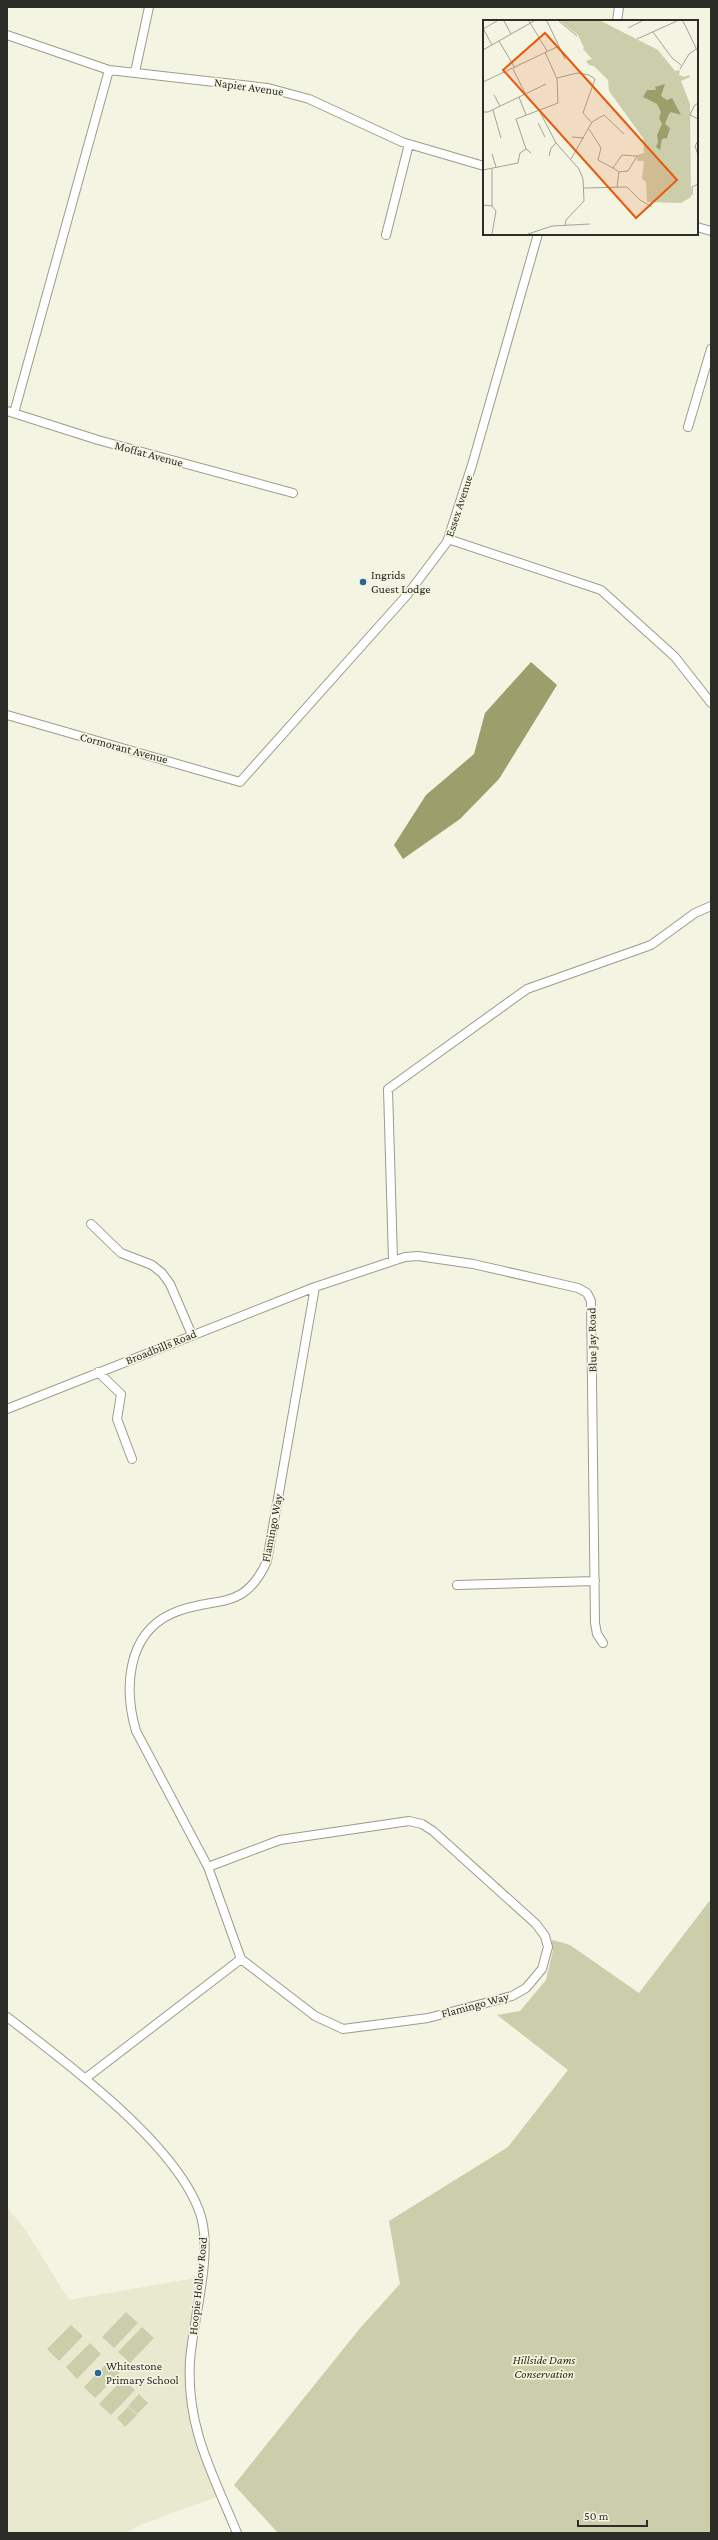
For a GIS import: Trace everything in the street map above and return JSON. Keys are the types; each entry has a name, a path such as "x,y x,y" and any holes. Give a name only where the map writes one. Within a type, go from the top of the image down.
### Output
{"street":[{"path":"135,72 149,7"},
{"path":"617,20 619,7"},
{"name":"Napier Avenue","path":"7,35 108,70 268,88 293,94 409,144 483,166"},
{"path":"10,412 108,70"},
{"path":"386,235 409,144"},
{"path":"698,227 711,231"},
{"name":"Essex Avenue","path":"240,782 402,601 448,539 474,458 538,235"},
{"path":"688,427 711,349"},
{"name":"Moffat Avenue","path":"10,412 98,440 293,493"},
{"path":"448,539 601,590 675,657 711,703"},
{"name":"Cormorant Avenue","path":"7,715 240,782"},
{"path":"393,1260 388,1089 527,989 651,945 695,913 711,906"},
{"path":"92,1224 120,1253 152,1265 162,1273 170,1284 192,1335"},
{"name":"Blue Jay Road","path":"316,1287 393,1260 418,1256 474,1264 578,1288 589,1297 591,1301 595,1623 597,1634 603,1643"},
{"name":"Broadbills Road","path":"7,1409 316,1287"},
{"name":"Flamingo Way","path":"208,1867 280,1840 409,1821 422,1824 433,1830 536,1924 545,1936 548,1947 542,1969 526,1988 512,1996 428,2018 352,2029 334,2027 315,2016 241,1959 208,1867 136,1731 129,1710 128,1685 132,1660 147,1633 172,1613 234,1598 253,1587 267,1561 316,1287"},
{"path":"98,1372 121,1394 117,1419 132,1459"},
{"path":"457,1585 595,1581"},
{"path":"86,2078 141,2033 241,1959"},
{"name":"Hoopie Hollow Road","path":"7,2017 86,2078 161,2151 178,2174 200,2215 204,2232 203,2263 190,2360 189,2387 192,2413 200,2446 237,2533"}],"shaded area":[{"path":"531,662 557,685 499,779 460,819 403,859 394,845 426,795 474,754 485,713"},
{"name":"Whitestone Primary School","path":"7,2207 26,2231 69,2300 201,2277 188,2386 219,2496 143,2524 125,2533 7,2533"}],"green space":[{"name":"Hillside Dams Conservation","path":"711,1899 711,2533 278,2533 234,2485 361,2327 400,2284 389,2221 508,2147 568,2070 497,2015 520,2011 546,1980 553,1950 549,1944 553,1940 570,1945 639,1993"},
{"path":"126,2312 138,2323 114,2348 102,2337"},
{"path":"71,2325 83,2336 59,2361 47,2349"},
{"path":"142,2327 154,2338 130,2363 118,2352"},
{"path":"90,2343 101,2354 77,2379 66,2367"},
{"path":"108,2362 120,2373 95,2398 84,2387"},
{"path":"123,2379 135,2390 111,2415 99,2404"},
{"path":"139,2394 148,2403 137,2414 128,2406"},
{"path":"128,2407 137,2415 125,2427 117,2418"}],"place":[{"name":"Ingrids Guest Lodge","path":"363,582"},
{"name":"Whitestone Primary School","path":"98,2373"}]}
